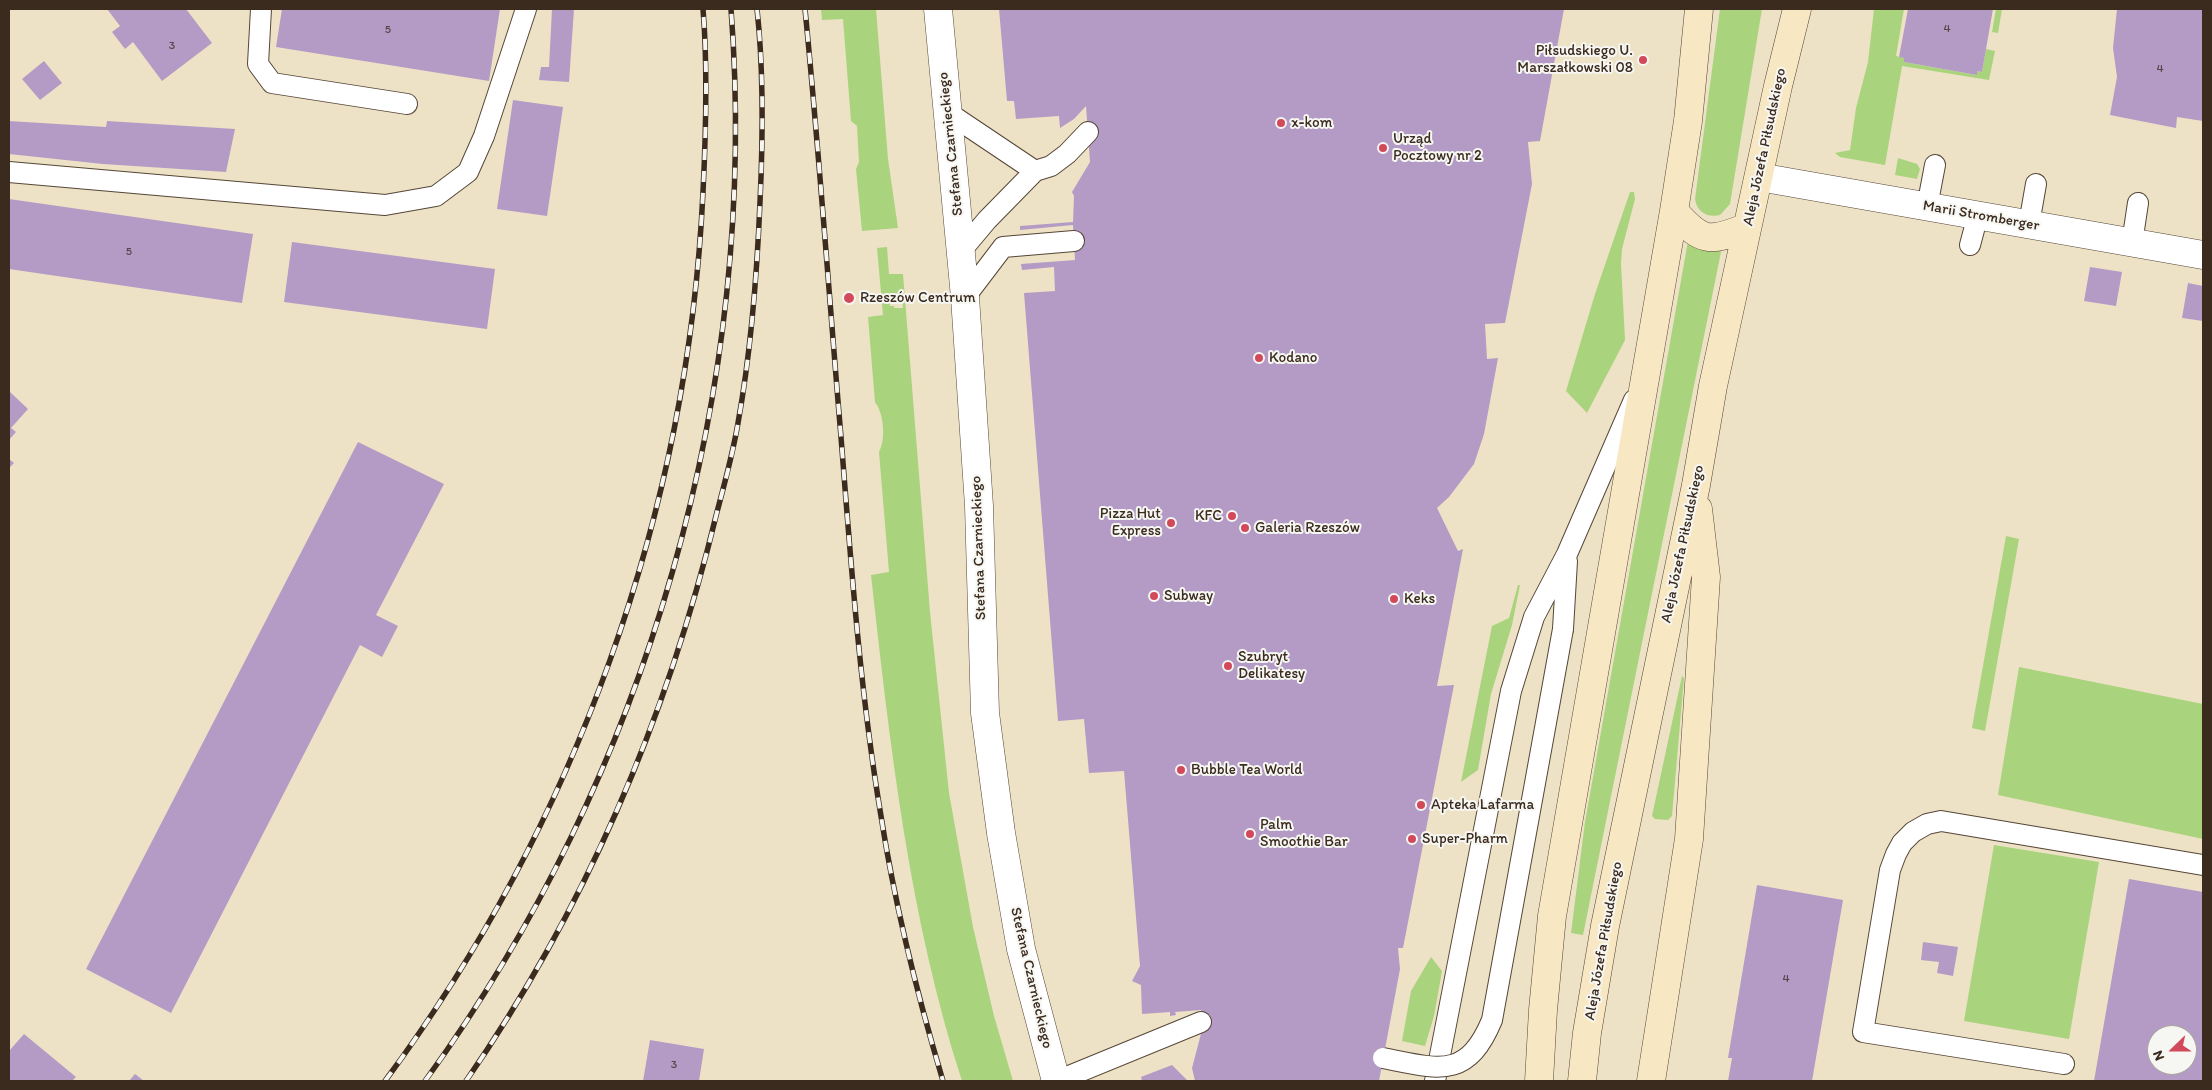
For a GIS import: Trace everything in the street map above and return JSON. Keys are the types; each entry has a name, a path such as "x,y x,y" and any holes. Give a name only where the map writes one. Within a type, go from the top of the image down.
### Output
{"main road":[{"path":"1539,1081 1543,1010 1554,907 1674,211 1688,121 1700,9"},
{"name":"Aleja Józefa Piłsudskiego","path":"1582,1081 1587,1033 1605,926 1696,485 1713,386 1778,86 1797,9"},
{"path":"1674,211 1692,232 1710,238 1724,237 1747,226"},
{"path":"1651,1081 1689,839 1706,577 1696,485"}],"street":[{"name":"Stefana Czarnieckiego","path":"938,9 965,297 979,506 985,713 1001,833 1021,949 1057,1081"},
{"name":"Marii Stromberger","path":"1759,177 2203,255"}],"lane":[{"path":"261,9 258,64 272,83 407,104"},
{"path":"9,172 385,205 436,196 468,172 484,136 526,9"},
{"path":"947,112 1035,171"},
{"path":"961,251 1035,171 1051,166 1067,154 1088,132"},
{"path":"1927,207 1935,165"},
{"path":"2029,224 2036,184"},
{"path":"2132,243 2138,203"},
{"path":"965,297 1002,247 1074,241"},
{"path":"1435,1081 1511,691 1534,618 1567,554 1645,375"},
{"path":"1384,1058 1425,1067 1454,1065 1471,1056 1483,1041 1489,1027 1564,629 1567,554"},
{"path":"2064,1064 1863,1032 1890,870 1902,843 1913,832 1927,824 1941,821 2203,865"},
{"path":"1057,1081 1202,1022"}],"green space":[{"path":"821,9 876,9 888,159 898,228 862,231 856,169 859,162 857,126 851,121 843,19 822,20"},
{"path":"1720,9 1762,9 1730,204 1720,215 1711,216 1700,211 1695,199"},
{"path":"1874,9 1904,9 1896,56 1904,58 1904,62 1977,75 1977,71 1982,72 1986,49 1995,51 1989,80 1902,66 1885,165 1840,157 1835,153 1850,150 1856,108 1868,62"},
{"path":"1996,9 2002,9 1998,33 1992,32"},
{"path":"1898,158 1917,164 1920,169 1917,179 1895,175"},
{"path":"1630,192 1634,192 1635,199 1622,249 1621,264 1625,340 1587,413 1566,391 1595,294"},
{"path":"1688,241 1700,249 1709,251 1722,247 1583,935 1571,933 1585,822"},
{"path":"887,247 889,274 903,274 930,612 949,793 973,927 994,1016 1013,1081 962,1081 928,957 904,831 894,767 871,575 889,572 879,452 883,440 883,427 875,402 868,317 883,315 877,248","holes":["902,297 903,308 890,306 889,298"]},
{"path":"2006,536 2019,539 1985,731 1972,728"},
{"path":"1518,585 1520,585 1512,625 1491,694 1478,770 1461,782 1492,626 1509,618"},
{"path":"2019,667 2203,704 2203,839 1998,795"},
{"path":"1682,676 1684,678 1672,816 1668,820 1655,819 1652,816"},
{"path":"1994,845 2099,862 2069,1039 1964,1021"},
{"path":"1431,957 1442,971 1434,1016 1425,1046 1402,1041 1411,991"}],"building":[{"path":"107,9 186,9 212,43 162,81 133,42 125,49 112,32 120,26"},
{"path":"282,9 500,9 489,81 276,47"},
{"path":"552,9 574,9 569,82 539,80 541,67 549,67"},
{"name":"Galeria Rzeszów","path":"999,9 1564,9 1540,141 1528,142 1532,184 1505,323 1485,324 1487,359 1498,358 1484,434 1474,464 1449,497 1437,508 1458,551 1463,549 1437,686 1454,685 1403,948 1398,948 1400,969 1379,1081 1195,1081 1192,1068 1202,1030 1201,1010 1175,1012 1176,1015 1170,1016 1170,1012 1142,1014 1141,985 1132,981 1140,966 1124,771 1089,773 1084,719 1058,721 1024,293 1055,291 1054,267 1022,270 1021,264 1075,260 1073,225 1020,230 1020,226 1073,222 1074,196 1072,192 1090,162 1086,106 1074,119 1060,128 1059,116 1016,119 1014,101 1007,101"},
{"path":"1908,9 1993,9 1982,72 1977,71 1977,75 1904,62 1904,58 1899,57"},
{"path":"2117,9 2203,9 2203,121 2177,117 2176,128 2110,115 2117,77 2113,48"},
{"path":"44,61 62,83 40,100 22,79"},
{"path":"513,100 563,107 547,216 497,209"},
{"path":"9,121 106,127 107,121 235,129 226,172 103,164 9,154"},
{"path":"9,199 253,234 242,303 9,269"},
{"path":"292,242 495,269 487,329 284,302"},
{"path":"2090,267 2122,272 2116,306 2084,301"},
{"path":"2188,283 2203,286 2203,321 2182,318"},
{"path":"9,391 28,409 11,428 16,432 9,440"},
{"path":"358,442 444,484 376,615 398,626 382,657 360,645 171,1013 86,969"},
{"path":"9,459 14,463 9,468"},
{"path":"2129,879 2203,892 2203,1081 2094,1081"},
{"path":"1757,885 1843,900 1812,1081 1728,1081 1732,1058 1728,1058"},
{"path":"1923,942 1958,947 1953,976 1937,973 1939,962 1921,960"},
{"path":"24,1034 76,1077 72,1081 9,1081 9,1051"},
{"path":"650,1040 704,1049 699,1081 643,1081"},
{"path":"1172,1065 1188,1081 1142,1081 1141,1077"},
{"path":"135,1074 144,1081 129,1081"}],"railway":[{"path":"385,1081 453,982 513,878 566,771 610,660 646,546 674,430 693,312 705,146 706,77 703,9"},
{"path":"425,1081 503,963 571,837 627,707 672,572 706,433 727,293 735,151 731,9"},
{"path":"466,1081 509,1015 549,948 585,879 618,808 647,736 674,662 697,588 734,445 743,396 753,313 762,154 762,81 757,9"},
{"path":"805,9 853,580 867,722 887,850 900,916 924,1016 943,1081"}],"place":[{"name":"Piłsudskiego U. Marszałkowski 08","path":"1643,60"},
{"name":"x-kom","path":"1281,123"},
{"name":"Urząd Pocztowy nr 2","path":"1383,148"},
{"name":"Rzeszów Centrum","path":"849,298"},
{"name":"Kodano","path":"1259,358"},
{"name":"KFC","path":"1232,516"},
{"name":"Pizza Hut Express","path":"1171,523"},
{"name":"Galeria Rzeszów","path":"1245,528"},
{"name":"Subway","path":"1154,596"},
{"name":"Keks","path":"1394,599"},
{"name":"Szubryt Delikatesy","path":"1228,666"},
{"name":"Bubble Tea World","path":"1181,770"},
{"name":"Apteka Lafarma","path":"1421,805"},
{"name":"Palm Smoothie Bar","path":"1250,834"},
{"name":"Super-Pharm","path":"1412,839"}]}
